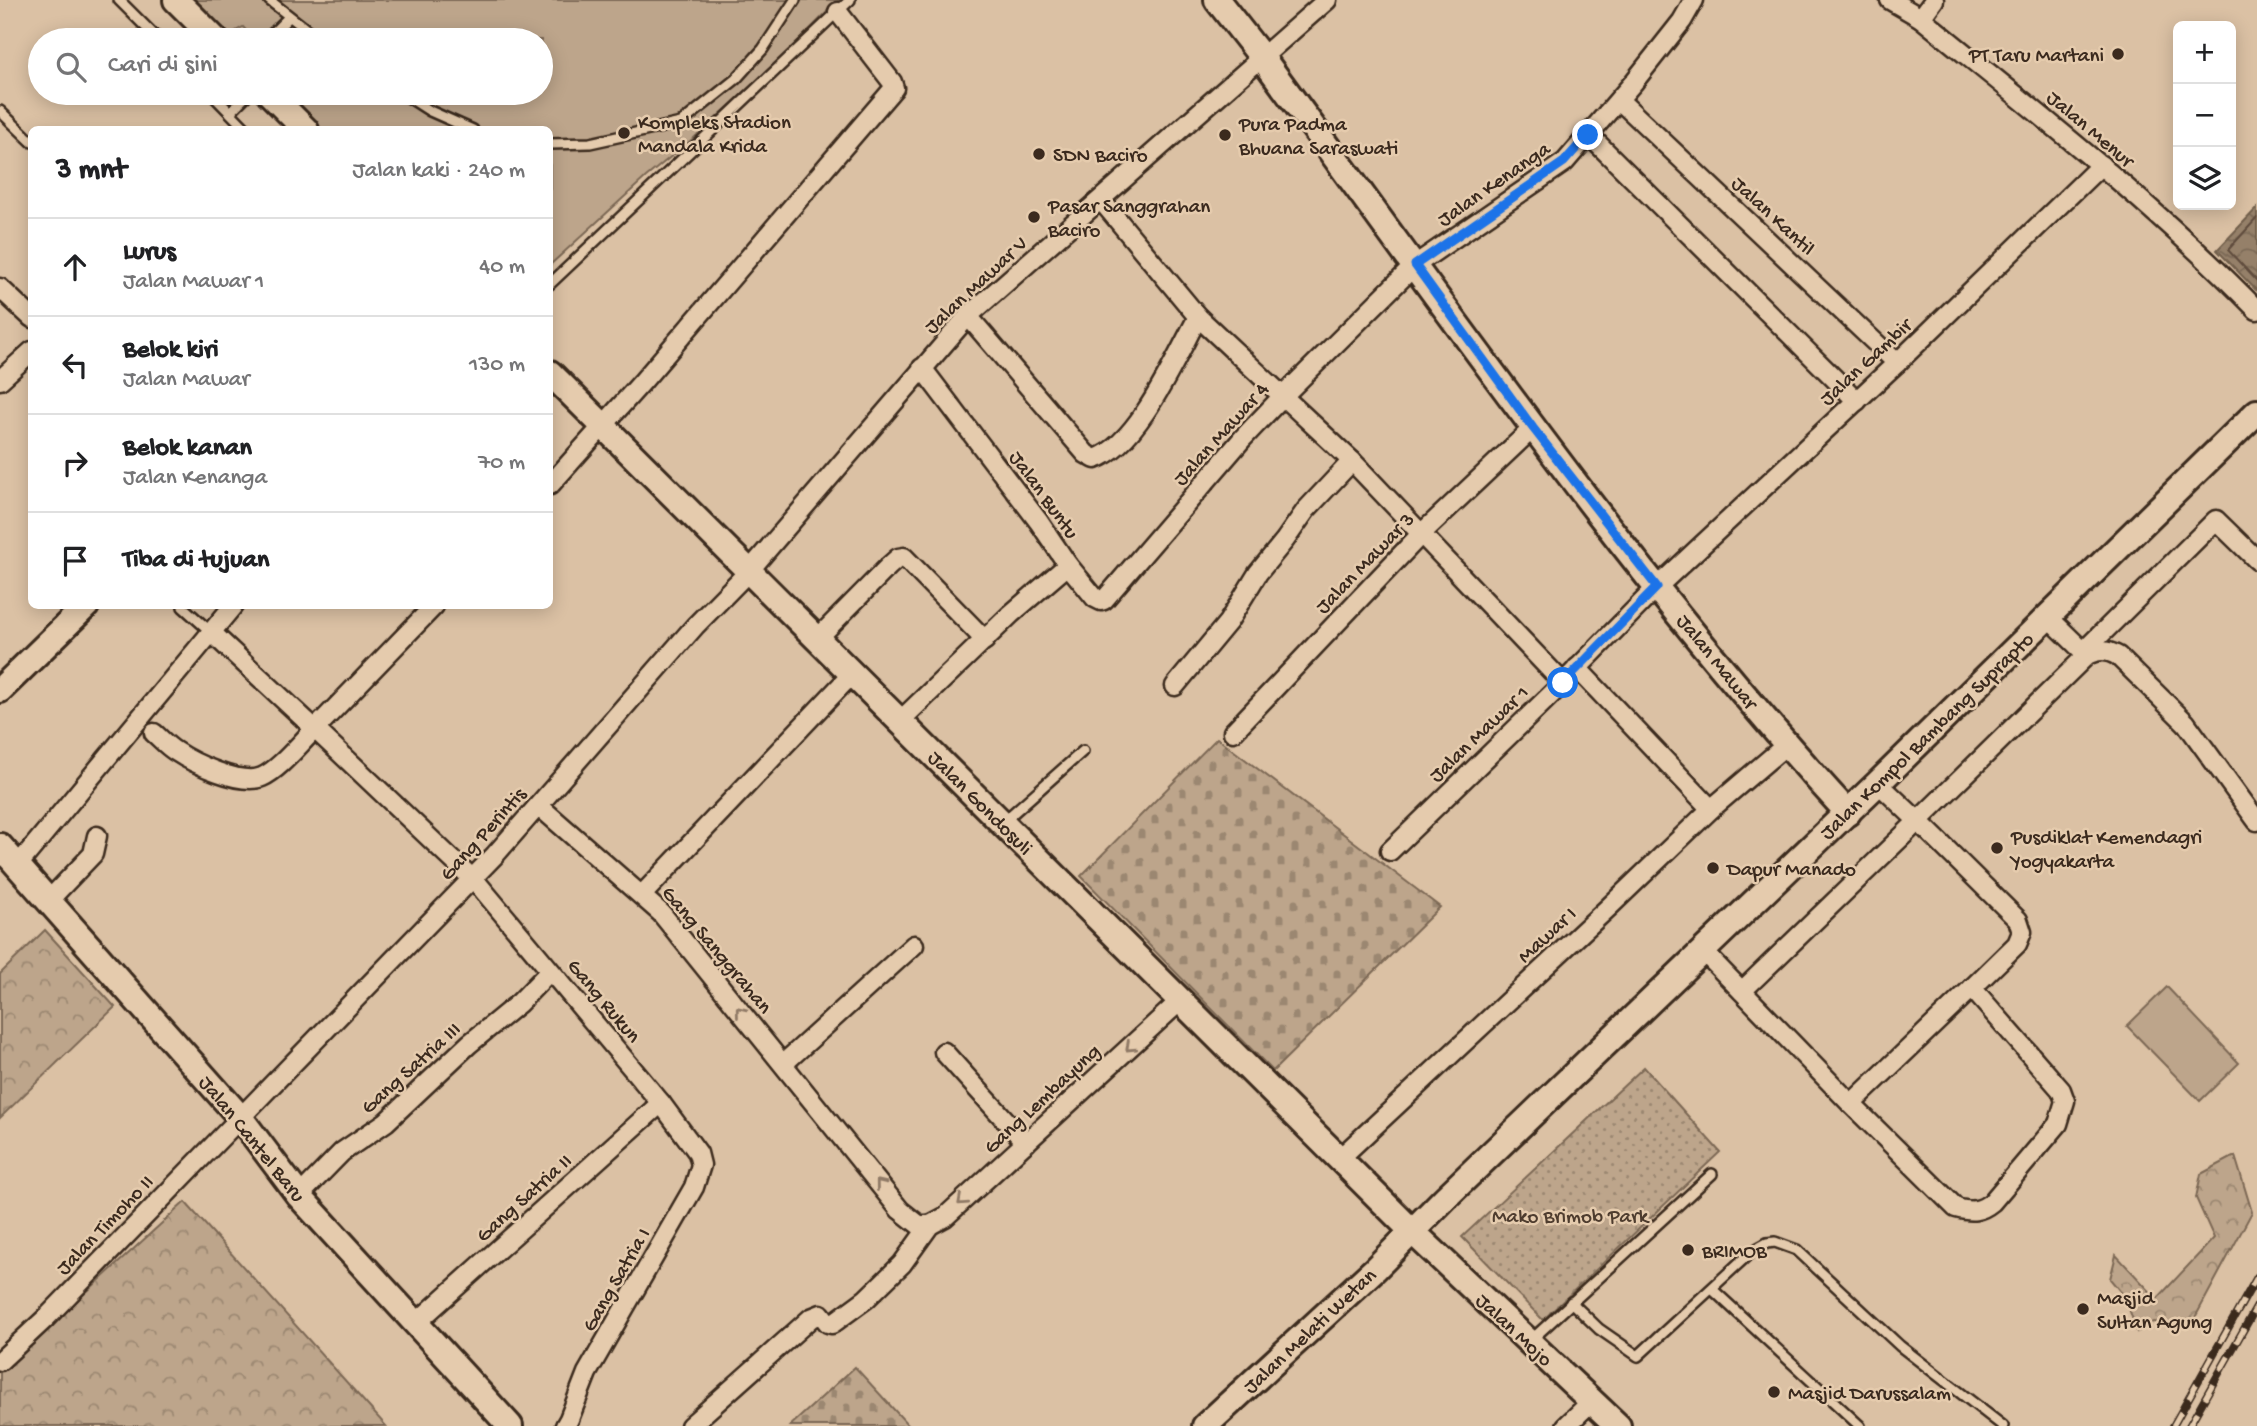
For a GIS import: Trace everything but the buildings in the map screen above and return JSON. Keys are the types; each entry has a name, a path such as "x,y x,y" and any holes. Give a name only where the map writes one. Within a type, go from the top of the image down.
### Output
{"street":[{"path":"176,0 204,28"},
{"name":"Jalan Mawar","path":"1217,0 1261,56 1533,428 1657,587 1786,745 1848,813"},
{"name":"Jalan Mawar V","path":"749,571 968,316 1327,0"},
{"name":"Jalan Kenanga","path":"1415,265 1564,162 1619,100 1682,21 1694,0"},
{"name":"Jalan Menur","path":"1890,0 1921,18 2101,165 2206,257 2257,310"},
{"path":"1921,18 1934,0"},
{"path":"553,482 894,88 844,6"},
{"name":"Jalan Kantil","path":"1619,100 1898,363"},
{"path":"281,105 302,126"},
{"path":"1588,135 1857,401"},
{"name":"Jalan Gambir","path":"1657,587 1898,363 2101,165"},
{"path":"1101,200 1198,317 1352,461 1563,683"},
{"name":"Jalan Mawar 4","path":"1068,565 1095,598 1104,600 1243,438 1415,265"},
{"path":"0,288 28,314"},
{"path":"968,316 1086,454 1095,460 1117,447 1130,433 1150,404 1198,317"},
{"path":"0,380 28,355"},
{"name":"Jalan Buntu","path":"900,722 1068,565 1039,522 922,368"},
{"name":"Jalan Gondosuli","path":"553,376 1413,1232"},
{"name":"Jalan Kompol Bambang Suprapto","path":"1413,1232 1702,950 1848,813 2257,412"},
{"name":"Jalan Mawar 3","path":"1233,732 1422,533 1533,428"},
{"path":"1175,686 1228,622 1258,573 1306,510 1352,461"},
{"path":"1742,991 1918,821 2216,520 2257,560"},
{"path":"817,639 889,566 898,558 904,557 985,640"},
{"name":"Gang Perintis","path":"239,1116 472,879 695,626 749,571"},
{"name":"Jalan Mawar 1","path":"1390,851 1563,683 1657,587"},
{"path":"0,690 83,609"},
{"path":"18,865 230,609"},
{"path":"154,733 175,751 233,779 248,781 260,778 271,772 315,729 432,609"},
{"path":"2048,617 2085,653"},
{"name":"Gang Rukun","path":"211,632 472,879 661,1103 698,1153"},
{"path":"2085,653 2102,650 2118,656 2186,723 2257,821"},
{"path":"1577,668 1711,809"},
{"name":"Gang Sanggrahan","path":"852,674 642,895 661,913 900,1210 919,1225 930,1225"},
{"name":"Mawar I","path":"1339,1159 1711,809 1786,745"},
{"path":"1851,1104 2017,944 2022,932 2018,920 1878,783"},
{"path":"539,806 642,895"},
{"path":"48,901 93,854 97,836"},
{"name":"Jalan Cantel Baru","path":"0,846 239,1116 299,1196 510,1426"},
{"path":"783,1064 914,945"},
{"path":"1702,950 1956,1208 1974,1211 1982,1210 1992,1202 2057,1124 2065,1101 2061,1090 1972,988"},
{"name":"Gang Satria III","path":"299,1196 342,1152 386,1122 551,971"},
{"name":"Gang Lembayung","path":"690,1426 815,1316 823,1315 831,1324 848,1314 902,1264 930,1225 945,1217 1181,1001"},
{"path":"944,1052 1026,1143"},
{"name":"Gang Satria II","path":"415,1324 661,1103"},
{"name":"Jalan Timoho II","path":"0,1361 46,1318 239,1116"},
{"name":"Gang Satria I","path":"565,1426 587,1373 694,1187 701,1165 698,1153"},
{"name":"Jalan Mojo","path":"1413,1232 1618,1426"},
{"name":"Jalan Melati Wetan","path":"1205,1426 1413,1232"},
{"path":"1566,1426 1592,1401"}],"lane":[{"path":"120,0 147,28"},
{"path":"269,0 299,28"},
{"path":"553,144 590,143 681,123 736,79 763,49 796,0"},
{"path":"553,281 844,6"},
{"path":"278,28 289,17"},
{"path":"223,105 243,126"},
{"path":"230,112 237,105"},
{"path":"421,105 464,126"},
{"path":"0,111 28,138"},
{"path":"185,609 211,632"},
{"path":"1002,823 1083,751"},
{"path":"1529,1342 1712,1174"},
{"path":"1571,1302 1599,1329 1639,1356 1758,1247 1775,1242 1797,1250 1900,1346 2003,1426"},
{"path":"1712,1289 1860,1426"}],"green space":[{"name":"Kompleks Stadion Mandala Krida","path":"189,0 839,0 772,67 553,262 553,126 316,126 294,105 553,105 553,28 216,28"},
{"path":"1217,738 1440,907 1273,1071 1081,876"},
{"path":"45,930 115,1007 0,1118 0,974"},
{"path":"2167,987 2239,1063 2200,1101 2127,1026"},
{"name":"Mako Brimob Park","path":"1644,1067 1720,1152 1543,1320 1462,1237"},
{"path":"2235,1156 2252,1212 2191,1325 2153,1322 2137,1332 2125,1297 2110,1279 2116,1255 2157,1299 2214,1238 2196,1198 2201,1174"},
{"path":"185,1202 386,1426 0,1426 0,1371"},
{"path":"855,1367 909,1426 790,1426"}],"water":[{"path":"2257,208 2257,291 2217,250"}],"railway":[{"path":"2173,1426 2257,1277"},
{"path":"2189,1426 2257,1306"}],"place":[{"name":"PT Taru Martani","path":"2118,54"},
{"name":"Kompleks Stadion Mandala Krida","path":"624,133"},
{"name":"Pura Padma Bhuana Saraswati","path":"1225,135"},
{"name":"SDN Baciro","path":"1039,154"},
{"name":"Pasar Sanggrahan Baciro","path":"1034,217"},
{"name":"Pusdiklat Kemendagri Yogyakarta","path":"1997,848"},
{"name":"Dapur Manado","path":"1713,868"},
{"name":"BRIMOB","path":"1688,1250"},
{"name":"Masjid Sultan Agung","path":"2083,1309"},
{"name":"Masjid Darussalam","path":"1774,1392"}],"route":[{"path":"1563,683 1657,587 1533,428 1415,265 1564,162 1588,135"}]}
